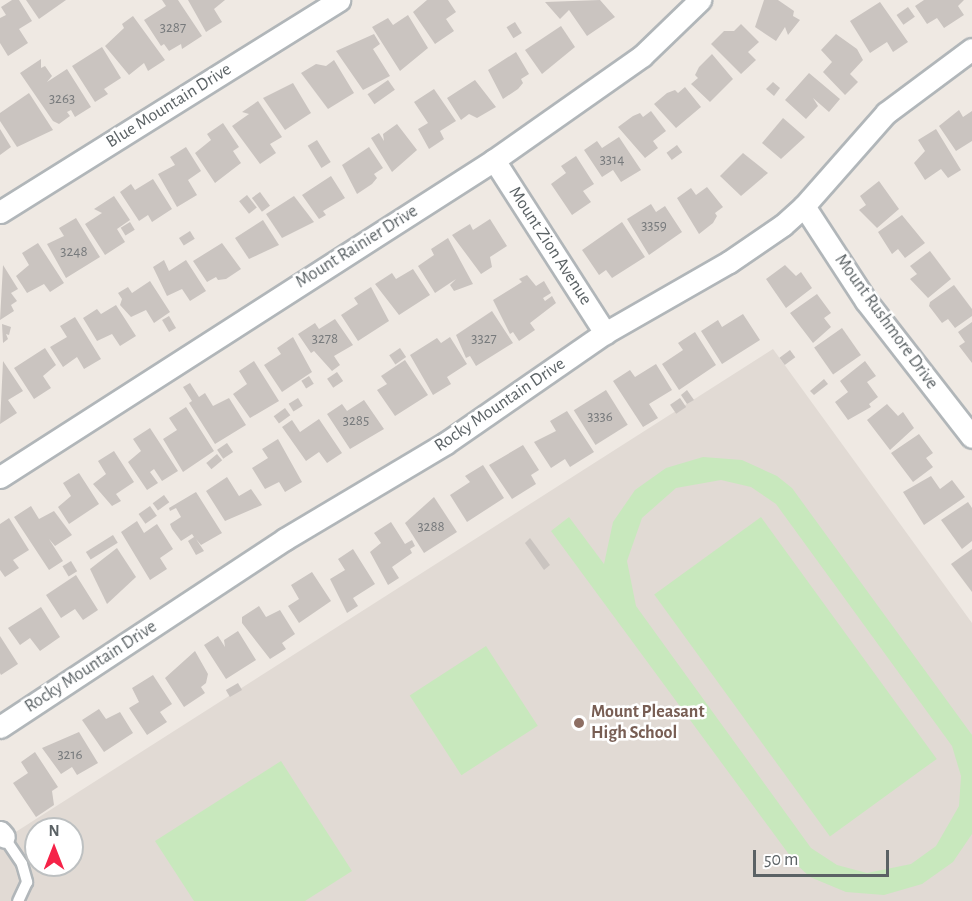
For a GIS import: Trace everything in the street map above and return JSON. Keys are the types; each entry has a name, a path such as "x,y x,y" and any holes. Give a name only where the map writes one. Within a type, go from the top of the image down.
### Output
{"street":[{"name":"Blue Mountain Drive","path":"0,212 339,0"},
{"name":"Mount Rainier Drive","path":"0,477 494,160 642,56 700,0"},
{"name":"Rocky Mountain Drive","path":"0,727 285,539 446,443 605,333 729,262 804,206 886,113 972,49"},
{"name":"Mount Zion Avenue","path":"494,160 605,333"},
{"name":"Mount Rushmore Drive","path":"804,206 866,301 972,436"}],"lane":[{"path":"2,835 22,864 27,882 18,901"}],"shaded area":[{"name":"Mount Pleasant High School","path":"773,349 972,623 972,901 0,901 0,842 24,827 24,877 84,877 84,817 39,817"}],"green space":[{"path":"703,457 742,460 777,476 792,488 972,735 972,834 953,862 922,884 884,895 846,892 810,877 796,864 551,531 569,517 604,564 613,522 635,490 666,468","holes":["721,480 751,487 776,504 952,746 961,776 959,806 936,846 911,864 867,873 837,865 811,848 636,606 627,561 642,518 676,488"]},
{"path":"761,517 937,759 830,836 654,595"},
{"path":"486,646 538,726 461,775 410,696"},
{"path":"281,761 352,871 305,901 194,901 155,841"}],"building":[{"path":"12,0 19,0 32,21 19,29 28,43 8,56 0,43 0,18 6,15 1,7"},
{"path":"26,0 66,0 39,19"},
{"path":"162,0 178,0 202,36 182,49 181,44 169,51 164,44 161,46 144,20 166,6"},
{"path":"188,0 225,0 214,9 222,22 206,32"},
{"path":"427,0 448,0 456,12 446,19 454,31 435,44 413,12"},
{"path":"600,0 615,17 587,36 569,10 560,19 545,2"},
{"path":"764,0 778,0 794,11 793,16 800,20 788,35 785,27 776,41 755,27"},
{"path":"924,0 964,0 958,6 964,15 944,28 937,18 927,24 915,6"},
{"path":"880,2 908,42 893,52 887,42 870,53 850,21"},
{"path":"908,7 915,17 903,25 897,15"},
{"path":"408,15 428,48 400,71 372,27 388,18 393,25"},
{"path":"133,16 165,60 148,71 144,63 129,75 105,46 124,28 122,24"},
{"path":"515,22 522,33 513,38 507,27"},
{"path":"741,24 759,42 748,52 756,60 741,74 711,44 724,31 734,31"},
{"path":"561,26 575,47 542,74 525,50"},
{"path":"374,34 380,44 373,49 390,76 363,90 336,51"},
{"path":"836,34 857,49 863,60 850,74 858,82 845,95 823,72 832,62 821,50"},
{"path":"102,47 121,78 104,89 108,94 95,102 72,66"},
{"path":"516,52 529,74 521,79 523,83 518,89 503,99 488,70"},
{"path":"712,54 733,79 710,102 691,84 698,78 695,75 699,67"},
{"path":"41,59 41,68 45,66 52,76 47,82 67,69 91,107 75,117 71,110 67,112 70,116 59,124 53,121 20,73"},
{"path":"334,60 354,93 328,109 301,73 316,64 326,66"},
{"path":"809,73 840,99 829,112 813,98 818,106 806,119 785,100"},
{"path":"388,80 395,90 374,104 368,94"},
{"path":"475,80 496,107 477,118 469,114 461,120 447,98"},
{"path":"773,82 780,88 774,96 766,89"},
{"path":"293,83 311,113 285,130 263,98"},
{"path":"685,87 701,107 676,128 654,104 667,93 675,90 678,93"},
{"path":"434,89 456,121 440,131 444,139 429,149 418,129 428,123 414,102"},
{"path":"29,93 53,130 17,147 0,121 0,113"},
{"path":"258,101 282,137 270,144 276,153 260,164 232,126 249,114 242,112"},
{"path":"959,110 963,117 972,111 972,141 956,151 939,126"},
{"path":"651,111 666,131 653,141 658,148 645,158 618,127 633,116 640,113 643,117"},
{"path":"783,118 805,137 781,159 762,143"},
{"path":"223,123 239,147 233,151 241,163 215,183 195,153 211,140 207,134"},
{"path":"397,124 417,150 392,172 371,138 379,133 384,141 383,134"},
{"path":"0,129 11,147 0,155"},
{"path":"936,129 961,170 948,178 941,169 925,180 914,163 925,151 918,140"},
{"path":"619,137 641,170 621,182 613,170 602,177 584,150 597,141 602,148"},
{"path":"317,140 331,162 321,168 308,146"},
{"path":"677,145 682,152 672,160 666,153"},
{"path":"186,147 201,171 188,180 197,195 177,207 158,174 175,165 170,157"},
{"path":"369,147 383,168 374,174 377,178 372,184 357,194 342,165"},
{"path":"743,153 768,173 741,196 720,176"},
{"path":"576,156 594,184 583,191 591,202 572,215 551,184 566,173 561,166"},
{"path":"331,176 345,198 323,211 326,215 319,219 302,195"},
{"path":"153,179 172,209 152,222 148,215 139,221 120,192 131,184 135,190"},
{"path":"879,181 899,209 877,228 859,210 866,205 860,196"},
{"path":"707,187 723,207 715,213 717,216 713,223 699,234 677,198 691,188 696,195"},
{"path":"260,192 270,206 262,212 252,198"},
{"path":"247,195 257,208 249,214 239,201"},
{"path":"114,196 130,220 117,229 125,242 105,255 85,224 102,213 94,209"},
{"path":"294,196 314,222 282,238 266,214"},
{"path":"651,204 656,212 665,206 682,232 649,255 627,219"},
{"path":"902,215 925,243 905,258 898,249 892,254 878,232"},
{"path":"76,218 100,257 66,278 47,244 64,236 59,228"},
{"path":"490,219 507,246 490,257 492,267 481,274 452,235 470,224 473,230"},
{"path":"263,220 279,245 249,259 235,238"},
{"path":"130,222 135,230 125,235 121,228"},
{"path":"622,222 645,257 612,278 606,270 599,275 582,250"},
{"path":"190,231 195,239 184,246 179,238"},
{"path":"448,238 473,284 454,291 450,285 456,279 435,293 418,266 434,255 431,249"},
{"path":"38,243 64,283 50,292 44,284 27,293 16,276 29,265 22,253"},
{"path":"222,243 241,269 226,279 218,280 216,277 207,282 193,261"},
{"path":"930,251 951,279 928,298 910,279 917,274 910,266"},
{"path":"164,260 169,271 186,260 206,291 190,301 182,289 167,296 153,267"},
{"path":"3,265 18,289 11,293 17,301 11,305 14,311 0,320"},
{"path":"785,265 796,276 801,272 812,288 786,308 766,279"},
{"path":"413,269 430,295 399,315 375,284 392,273 396,279"},
{"path":"527,275 536,286 544,281 551,293 543,298 545,301 552,296 556,303 530,323 535,330 519,341 513,332 510,334 493,300 522,282 519,279"},
{"path":"150,281 170,312 154,323 146,310 131,317 120,305 122,299 118,293 128,287 132,293"},
{"path":"954,285 972,309 972,316 955,328 948,319 942,323 929,306 930,302"},
{"path":"371,287 389,321 358,341 341,315 358,304 354,298"},
{"path":"817,294 831,313 824,318 831,327 813,343 790,313"},
{"path":"116,305 136,336 120,346 112,334 97,341 83,318 97,309 101,314"},
{"path":"492,311 513,343 476,366 470,356 466,358 456,335"},
{"path":"743,314 760,340 722,364 701,331 718,320 722,327"},
{"path":"169,316 176,328 169,332 162,320"},
{"path":"75,317 101,359 84,369 77,357 63,367 50,347 67,337 60,326"},
{"path":"335,319 353,345 334,356 340,365 332,371 314,351 311,353 298,334 315,323 319,329"},
{"path":"972,322 972,363 959,346 965,342 958,332"},
{"path":"2,324 11,327 9,335 6,334 8,339 3,343"},
{"path":"842,328 861,355 833,375 814,348"},
{"path":"695,332 716,365 679,390 662,364 683,350 678,343"},
{"path":"293,337 312,372 282,392 264,365 281,354 277,348"},
{"path":"450,337 467,364 447,377 451,384 433,395 410,355 437,338 441,343"},
{"path":"45,348 56,365 43,376 51,388 34,399 14,368"},
{"path":"400,348 406,357 395,364 389,355"},
{"path":"790,350 795,357 785,365 779,358"},
{"path":"405,360 428,395 395,416 377,390 387,384 381,376"},
{"path":"3,361 23,391 8,400 17,413 0,424"},
{"path":"254,361 279,401 250,418 233,394 247,384 239,371"},
{"path":"865,361 876,376 867,382 878,397 869,404 871,407 848,420 835,402 848,392 840,381"},
{"path":"656,364 672,390 649,404 658,418 643,427 613,381 630,370 635,377"},
{"path":"337,372 343,381 333,388 327,379"},
{"path":"309,376 314,384 306,388 301,381"},
{"path":"824,379 828,384 814,395 810,391"},
{"path":"190,383 199,397 205,393 213,406 229,398 246,425 215,444 189,403 192,401 183,387"},
{"path":"606,390 628,425 596,445 574,410"},
{"path":"687,390 694,400 687,404 681,395"},
{"path":"298,398 303,406 293,411 289,404"},
{"path":"680,398 686,407 676,414 670,405"},
{"path":"364,400 384,429 350,449 327,414 342,404 347,411"},
{"path":"887,404 898,416 903,412 914,428 890,450 867,420"},
{"path":"186,407 214,451 183,472 163,439 177,430 169,418"},
{"path":"285,408 290,415 279,424 274,416"},
{"path":"567,411 594,452 570,467 565,459 551,468 534,442 556,431 550,421"},
{"path":"319,419 342,453 327,463 319,452 306,461 282,427 292,420 300,432"},
{"path":"150,428 178,471 162,481 154,469 150,472 158,483 147,490 128,462 141,451 133,439"},
{"path":"919,434 933,453 926,458 933,467 913,482 891,453"},
{"path":"278,439 302,482 285,492 279,482 265,489 252,468 268,458 262,449"},
{"path":"227,443 233,452 223,459 217,450"},
{"path":"523,445 539,470 531,475 536,484 512,499 489,465"},
{"path":"114,451 134,482 116,494 121,501 112,506 93,484 106,474 98,461"},
{"path":"217,454 222,460 211,469 206,463"},
{"path":"483,465 504,498 467,522 450,495 470,482 465,476"},
{"path":"79,473 99,504 69,524 58,507 71,496 63,483"},
{"path":"931,476 940,489 952,480 965,497 924,525 903,492"},
{"path":"227,477 239,496 251,489 262,505 225,521 206,491"},
{"path":"196,492 222,533 201,545 196,539 204,551 196,555 188,541 194,537 192,534 181,541 172,529 170,524 181,517 176,508 170,511 169,508"},
{"path":"164,495 169,502 158,511 153,503"},
{"path":"434,497 457,532 424,553 405,523"},
{"path":"968,502 972,508 972,541 962,549 941,520"},
{"path":"31,506 39,519 54,511 72,535 55,546 49,539 63,561 49,570 14,517"},
{"path":"150,506 157,516 145,524 139,514"},
{"path":"9,518 29,550 13,560 19,568 5,577 0,570 0,524"},
{"path":"137,521 144,533 157,524 173,549 160,558 167,569 150,580 121,532"},
{"path":"391,522 405,544 412,540 415,546 410,549 412,553 392,567 399,578 388,585 370,552 381,543 374,533"},
{"path":"113,535 118,543 91,560 86,552"},
{"path":"530,538 550,565 544,570 525,543"},
{"path":"117,548 136,577 107,604 90,569"},
{"path":"353,549 375,584 353,598 358,606 347,613 330,579 345,570 338,559"},
{"path":"972,549 972,592 951,564"},
{"path":"71,561 77,571 69,576 62,566"},
{"path":"312,572 331,601 299,623 288,606 299,599 291,585"},
{"path":"76,575 98,610 83,620 75,609 61,618 46,595"},
{"path":"259,606 266,617 280,610 295,634 282,643 286,649 270,659 242,623 242,617"},
{"path":"41,607 60,637 40,651 30,638 20,645 8,628"},
{"path":"238,631 256,660 226,679 204,645 218,636 225,647 224,640"},
{"path":"0,636 18,664 1,675 0,673"},
{"path":"195,651 208,674 206,683 201,687 205,693 184,707 165,678"},
{"path":"153,675 172,704 160,712 167,722 147,735 129,708 139,702 132,688"},
{"path":"238,683 242,690 230,697 226,690"},
{"path":"99,709 106,719 120,712 133,733 104,752 82,720"},
{"path":"79,732 98,763 77,775 72,767 61,774 42,748"},
{"path":"35,752 58,787 52,791 54,805 36,817 13,783 28,773 21,762"}],"place":[{"name":"Mount Pleasant High School","path":"579,723"}]}
